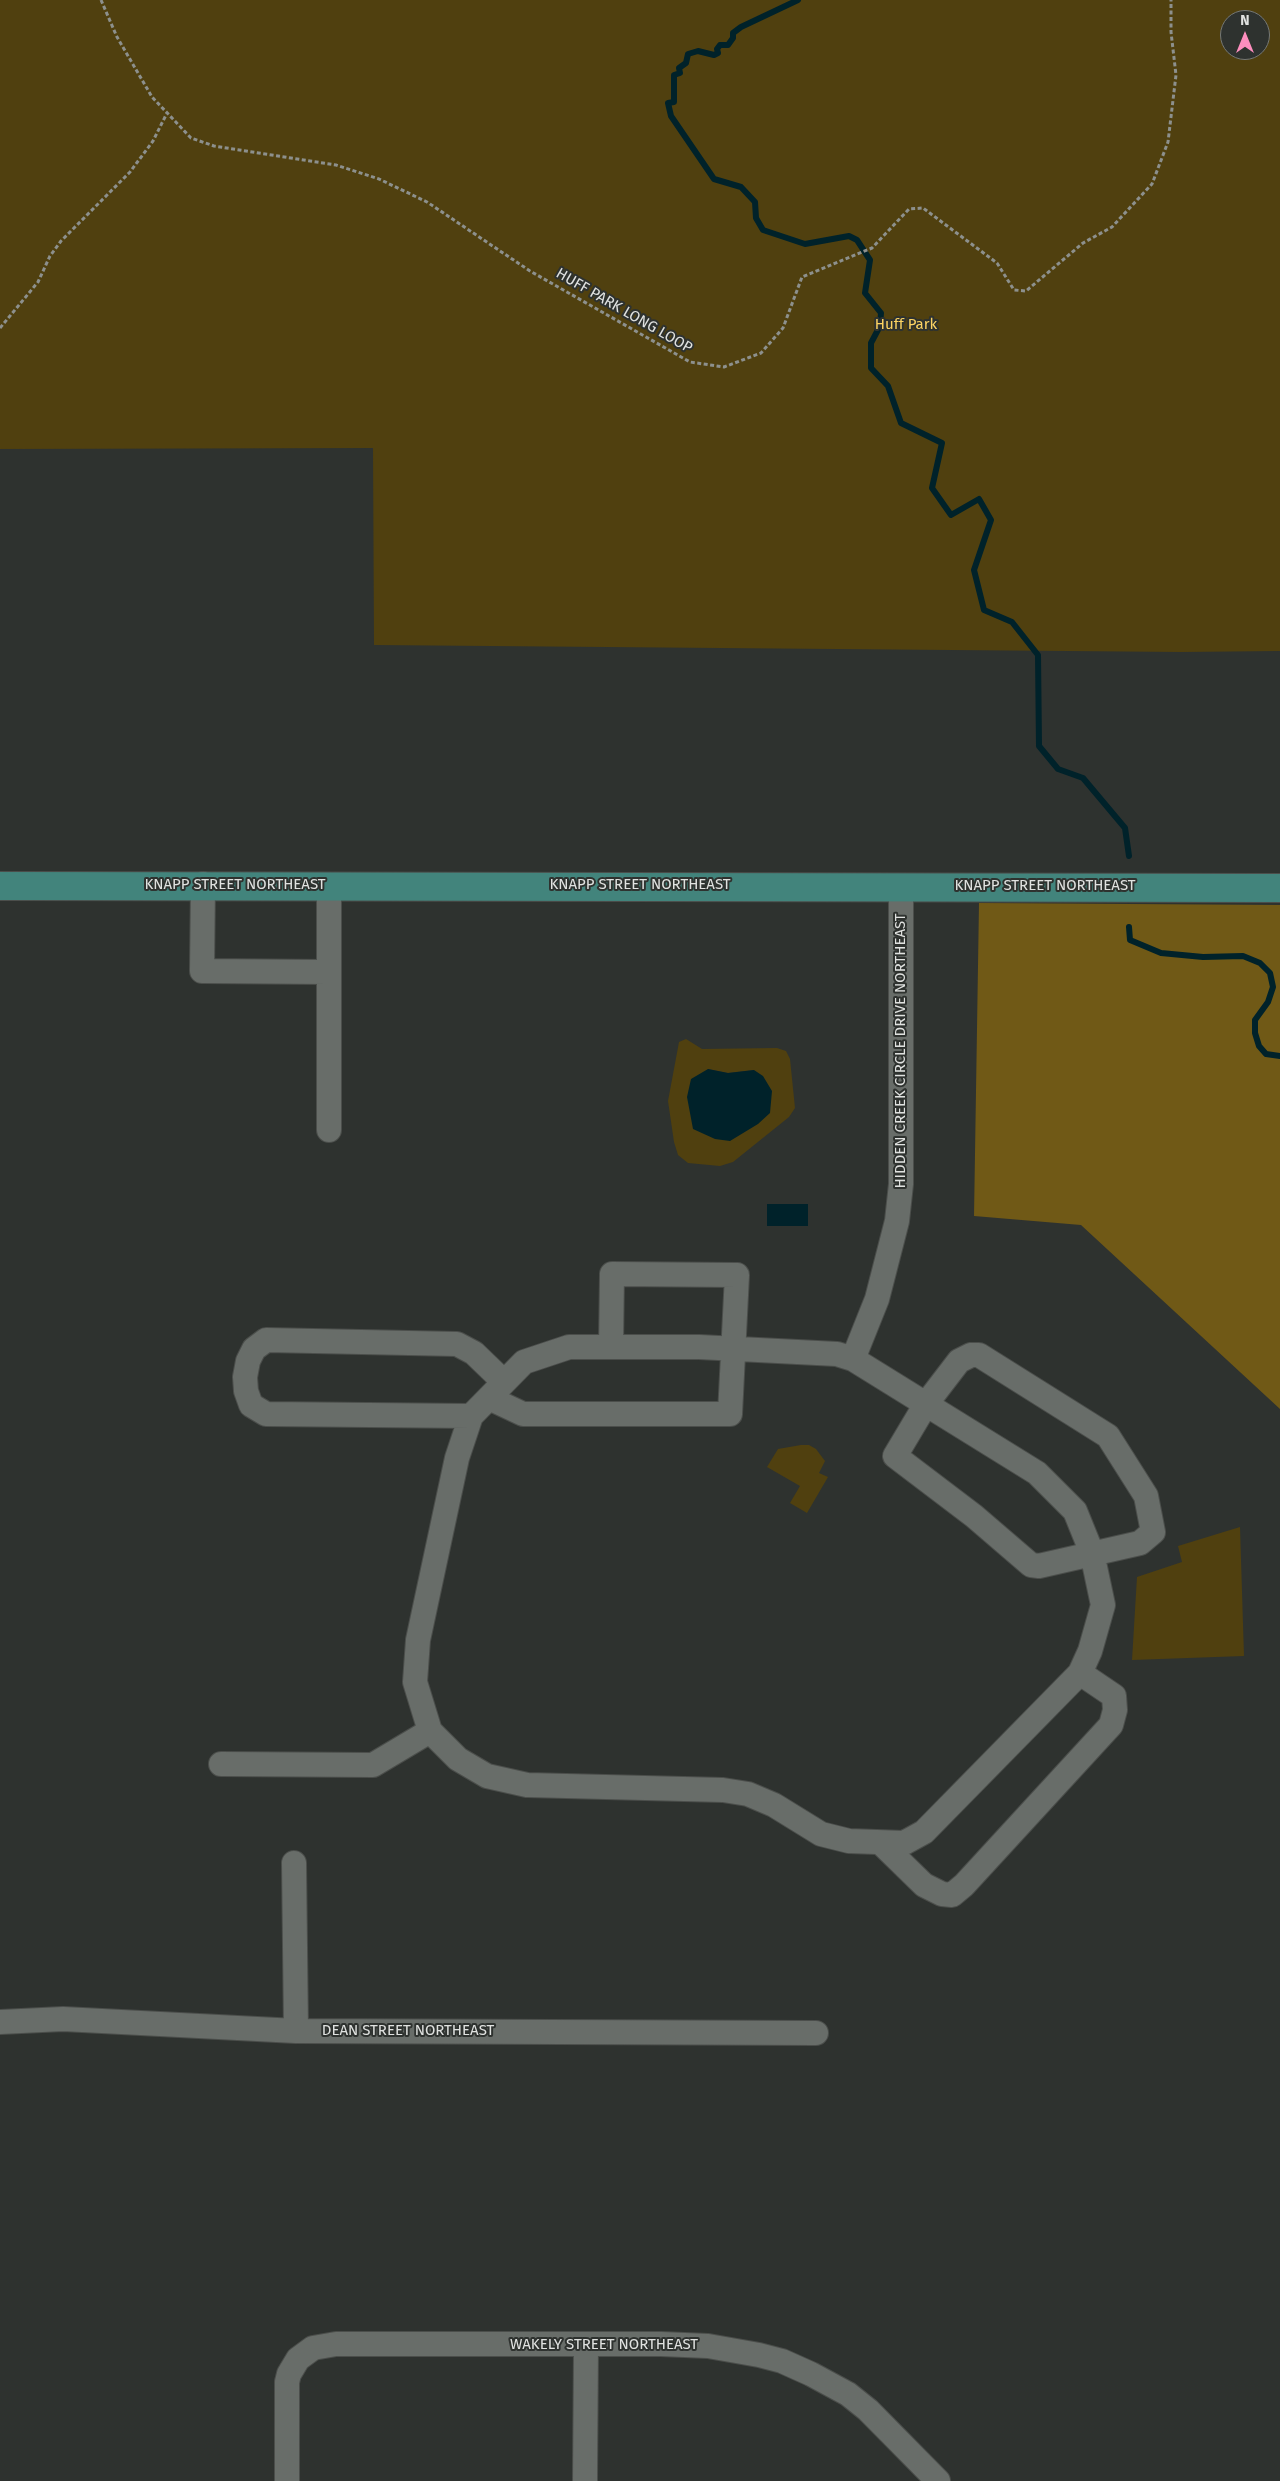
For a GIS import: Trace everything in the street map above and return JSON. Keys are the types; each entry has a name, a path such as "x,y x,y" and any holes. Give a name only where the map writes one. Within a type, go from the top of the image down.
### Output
{"main road":[{"name":"KNAPP STREET NORTHEAST","path":"0,886 203,884 1280,888"}],"street":[{"path":"203,884 202,972 328,972"},
{"path":"329,885 329,1130"},
{"name":"HIDDEN CREEK CIRCLE DRIVE NORTHEAST","path":"853,1358 877,1299 897,1221 901,1184 901,886"},
{"path":"471,1416 266,1414 251,1405 246,1392 245,1377 248,1361 254,1349 266,1340 457,1344 474,1353 497,1390 523,1414 730,1414 735,1349 736,1274 612,1274 611,1346"},
{"path":"569,1346 735,1349 837,1354 853,1358 1037,1473 1075,1511 1092,1553 1103,1605 1090,1651 1080,1673 924,1832 904,1843 882,1844 849,1841 821,1834 774,1805 748,1794 731,1791 527,1785 487,1776 458,1759 430,1731 415,1682 418,1640 458,1458 471,1416 524,1362 569,1346"},
{"path":"979,1354 1108,1436 1146,1496 1153,1532 1140,1543 1039,1566 1031,1565 974,1516 895,1456 926,1404 959,1361 971,1355 979,1354"},
{"path":"882,1844 924,1885 942,1894 952,1895 964,1885 1111,1725 1116,1710 1114,1696 1080,1673"},
{"path":"221,1764 373,1765 430,1731"},
{"path":"294,1863 296,2031"},
{"name":"DEAN STREET NORTHEAST","path":"0,2022 63,2018 296,2031 816,2033"},
{"name":"WAKELY STREET NORTHEAST","path":"287,2481 287,2382 293,2365 304,2353 313,2348 336,2344 686,2344 732,2350 782,2361 828,2382 868,2410 938,2481"},
{"path":"585,2481 586,2345"}],"path":[{"name":"HUFF PARK LONG LOOP","path":"102,0 116,37 152,98 187,134 201,142 336,165 379,179 419,198 530,270 690,362 724,367 761,353 783,328 802,277 872,248 909,209 923,208 997,262 1014,290 1026,291 1082,243 1112,227 1152,184 1168,142 1176,75 1171,32 1171,0"},
{"path":"0,328 38,282 50,256 61,241 130,172 153,140 167,113"}],"green space":[{"name":"Huff Park","path":"0,0 1280,0 1280,651 1181,652 374,645 373,448 0,449"},
{"path":"686,1039 702,1049 777,1048 786,1051 790,1059 795,1108 789,1117 733,1162 720,1166 688,1163 678,1155 674,1142 668,1101 679,1042","holes":["708,1069 728,1073 754,1070 730,1141"]},
{"path":"809,1445 816,1449 825,1461 819,1473 828,1477 807,1513 790,1503 800,1486 767,1467 778,1449"},
{"path":"1240,1527 1244,1656 1132,1660 1137,1577 1182,1562 1178,1546"}],"shaded area":[{"path":"979,903 1280,905 1280,1409 1081,1225 974,1216"}],"water":[{"path":"708,1069 728,1073 754,1070 763,1076 772,1091 770,1113 758,1124 730,1141 715,1139 693,1129 687,1097 691,1079"},
{"path":"767,1204 808,1204 808,1226 767,1226"}],"waterway":[{"path":"798,0 741,27 733,33 733,38 728,45 720,45 717,49 718,53 714,55 698,51 688,54 686,63 679,68 680,73 674,75 674,102 668,103 671,116 714,179 741,187 755,202 756,218 763,230 805,244 849,236 857,240 870,260 865,293 881,313 880,326 871,343 871,368 888,386 901,423 942,443 932,488 951,515 979,499 991,520 974,570 984,610 1012,622 1038,655 1039,746 1058,769 1083,778 1125,828 1129,856"},
{"path":"1129,927 1130,940 1161,953 1203,957 1243,956 1260,963 1270,973 1273,987 1268,1002 1255,1020 1255,1033 1259,1046 1266,1054 1280,1056"}]}
